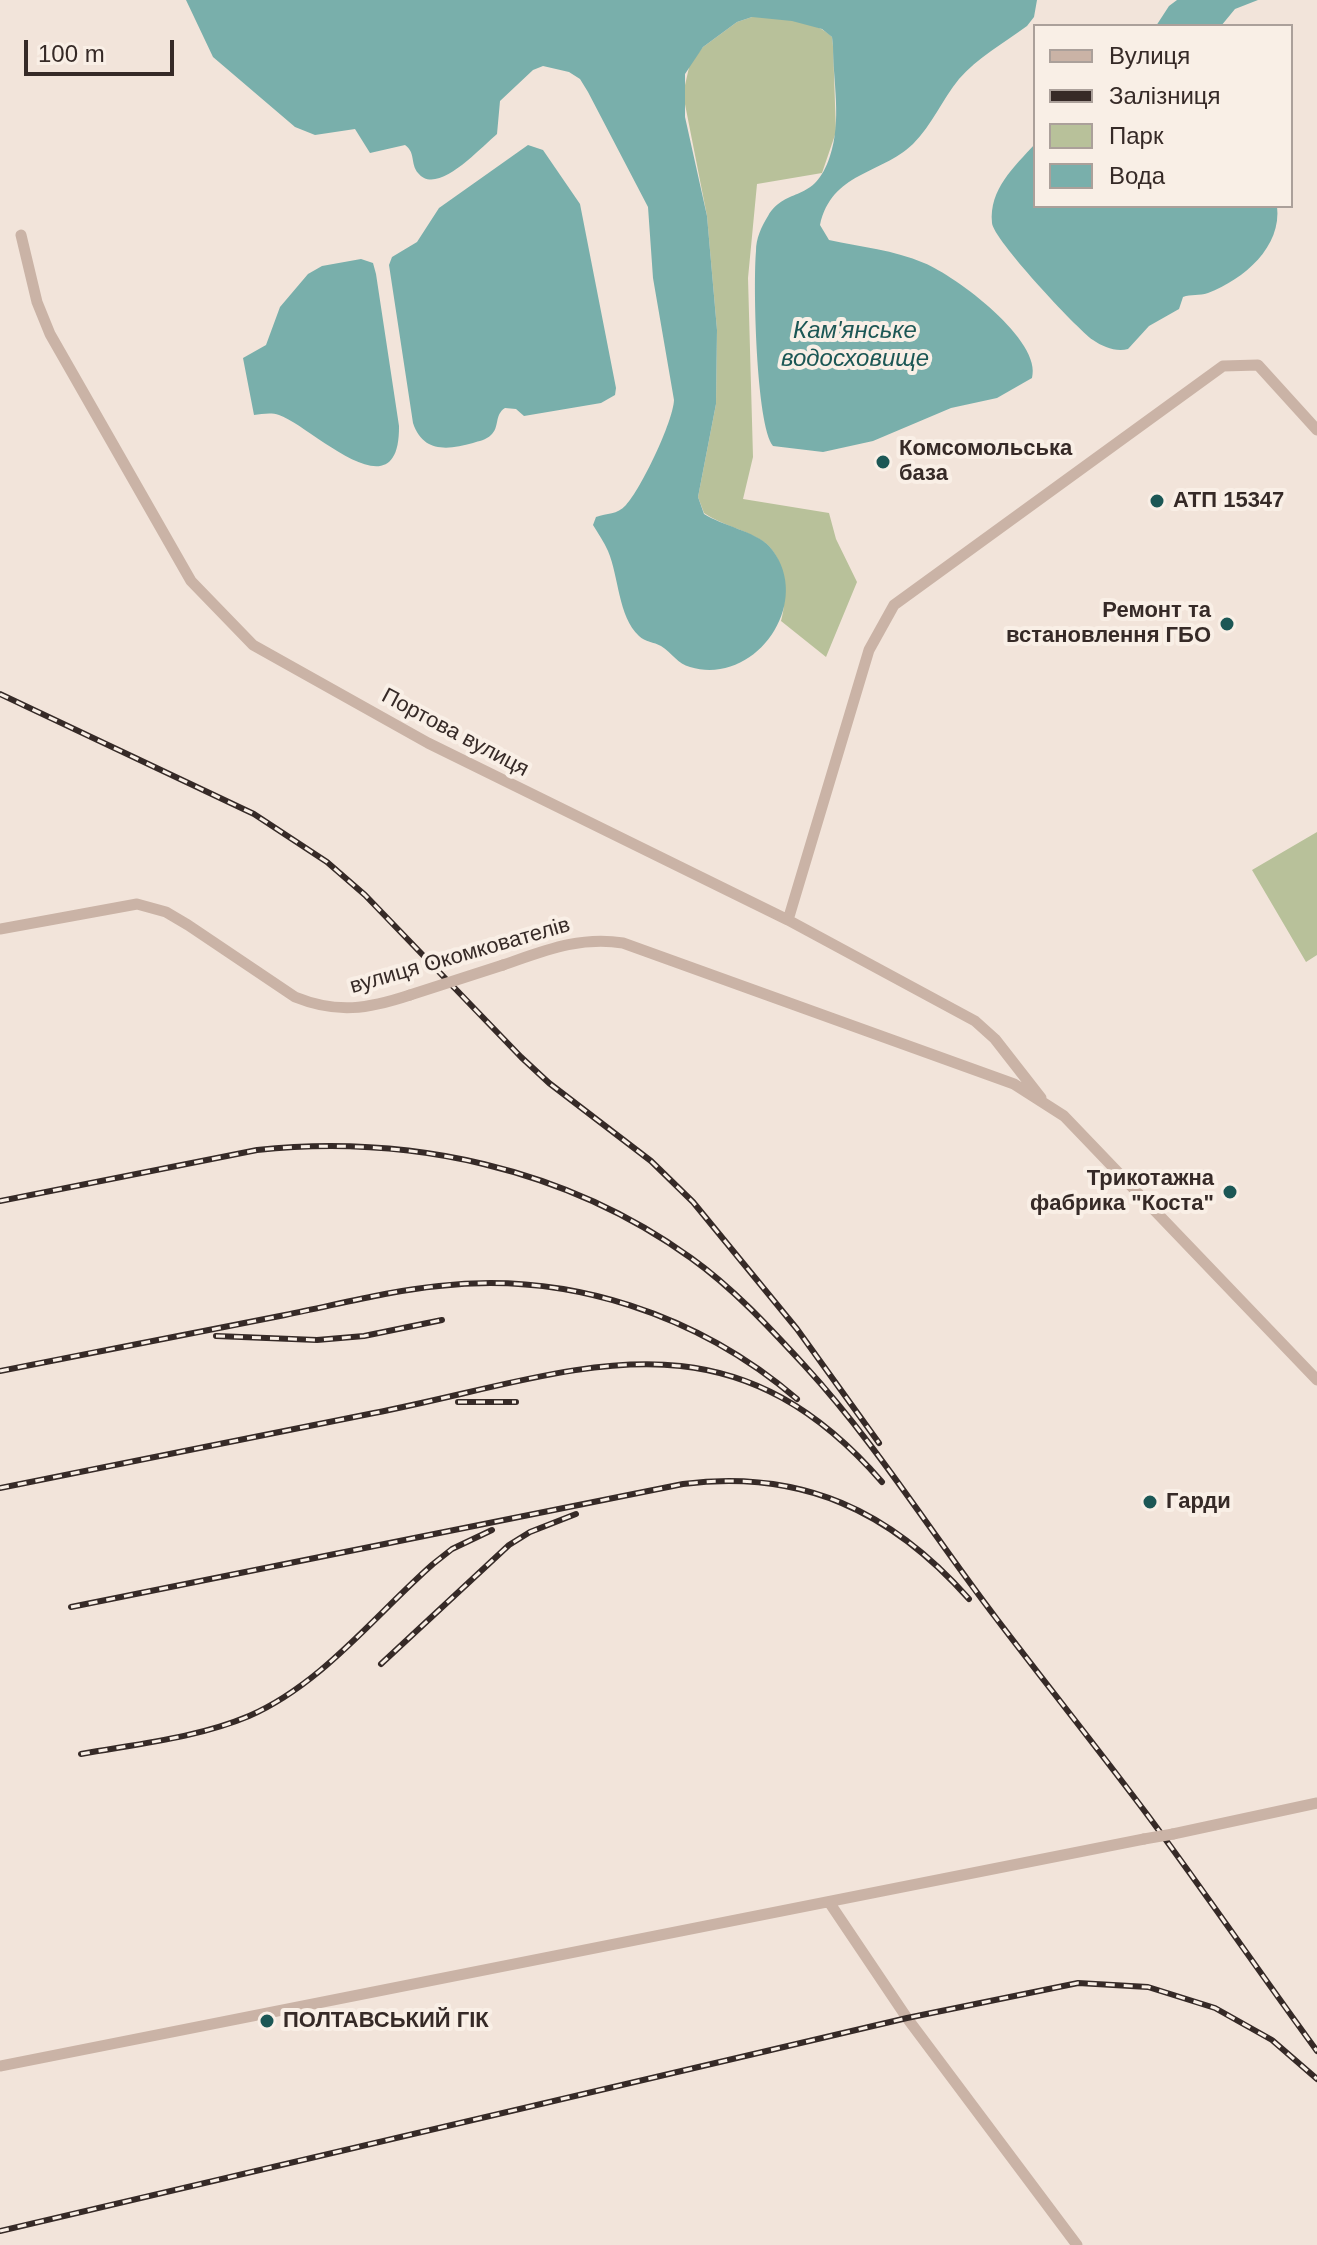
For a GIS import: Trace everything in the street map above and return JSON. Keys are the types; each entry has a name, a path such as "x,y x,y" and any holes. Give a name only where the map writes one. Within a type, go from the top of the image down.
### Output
{"street":[{"name":"Портова вулиця","path":"21,235 37,302 58,347 191,581 253,645 428,743 788,920 975,1021 1002,1047 1041,1098 1085,1137 1317,1380"},
{"path":"788,920 869,650 894,605 1223,366 1258,365 1317,430"},
{"name":"вулиця Окомкователів","path":"0,929 137,904 166,912 295,997 316,1006 338,1010 364,1008 410,995 567,943 604,940 623,943 987,1074"},
{"name":"Портова вулиця","path":"987,1074 1041,1098"},
{"path":"0,2066 1317,1803"},
{"path":"829,1902 907,2018 1077,2245"}],"green space":[{"path":"752,17 805,22 832,37 836,132 822,173 757,184 748,278 753,457 743,499 829,513 836,539 857,582 826,657 781,621 784,589 776,555 761,540 704,513 698,497 716,404 717,330 707,216 683,94 690,63 703,47 737,22"},
{"path":"1317,832 1317,955 1306,962 1252,870"}],"water":[{"name":"Кам'янське водосховище","path":"186,0 1037,0 1034,17 1027,26 966,71 913,144 846,184 835,194 820,225 829,240 913,259 956,281 1011,329 1032,363 1032,378 997,398 951,408 873,441 823,452 773,446 767,433 759,383 756,247 763,224 775,207 816,182 830,156 836,129 832,37 822,29 792,21 752,17 737,22 703,47 685,74 685,117 707,216 717,330 716,404 698,497 704,514 769,546 782,567 786,590 782,613 772,634 757,651 737,664 715,670 686,666 661,646 641,638 632,628 623,607 612,561 593,525 596,517 619,511 632,497 662,439 674,400 653,278 648,207 580,79 569,72 543,66 533,70 500,101 497,134 447,175 426,179 418,173 411,151 405,145 370,153 355,129 315,135 295,127 213,57"},
{"path":"1177,0 1258,0 1235,9 1223,24 1157,24"},
{"path":"528,145 543,150 580,204 615,395 601,403 524,416 516,409 505,408 499,414 494,432 487,438 454,447 437,447 423,440 413,423 389,265 392,257 417,242 439,208"},
{"path":"1033,146 1033,208 1277,208 1277,221 1267,248 1247,270 1208,293 1183,297 1179,309 1149,326 1128,349 1119,350 1105,347 1084,332 1036,283 996,232 992,223 994,200 1011,170"},
{"path":"361,259 373,263 376,274 399,426 395,452 385,464 370,466 351,459 279,415 254,415 243,358 266,345 280,307 308,274 322,266"}],"railway":[{"path":"0,694 254,814 327,862 365,895 521,1057 549,1083 651,1161 693,1202 797,1329 879,1443"},
{"path":"0,1201 257,1150 314,1146 372,1147 429,1153 484,1164 539,1180 592,1201 643,1227 691,1258 764,1322 855,1425 996,1618 1149,1817 1317,2051"},
{"path":"0,1371 400,1291 488,1283 584,1293 630,1305 675,1322 718,1344 759,1369 797,1399"},
{"path":"216,1336 317,1340 364,1336 442,1320"},
{"path":"0,1488 580,1369 643,1364 704,1369 764,1389 823,1425 882,1482"},
{"path":"458,1402 516,1402"},
{"path":"71,1607 683,1484 726,1481 767,1483 841,1503 876,1520 908,1542 969,1599"},
{"path":"381,1664 509,1545 530,1532 576,1514"},
{"path":"81,1754 209,1730 249,1716 275,1702 324,1668 433,1564 452,1549 492,1530"},
{"path":"0,2231 907,2018 1078,1983 1148,1987 1215,2008 1272,2040 1317,2079"}],"place":[{"name":"Комсомольська база","path":"883,462"},
{"name":"АТП 15347","path":"1157,501"},
{"name":"Ремонт та встановлення ГБО","path":"1227,624"},
{"name":"Трикотажна фабрика \"Коста\"","path":"1230,1192"},
{"name":"Гарди","path":"1150,1502"},
{"name":"ПОЛТАВСЬКИЙ ГІК","path":"267,2021"}]}
